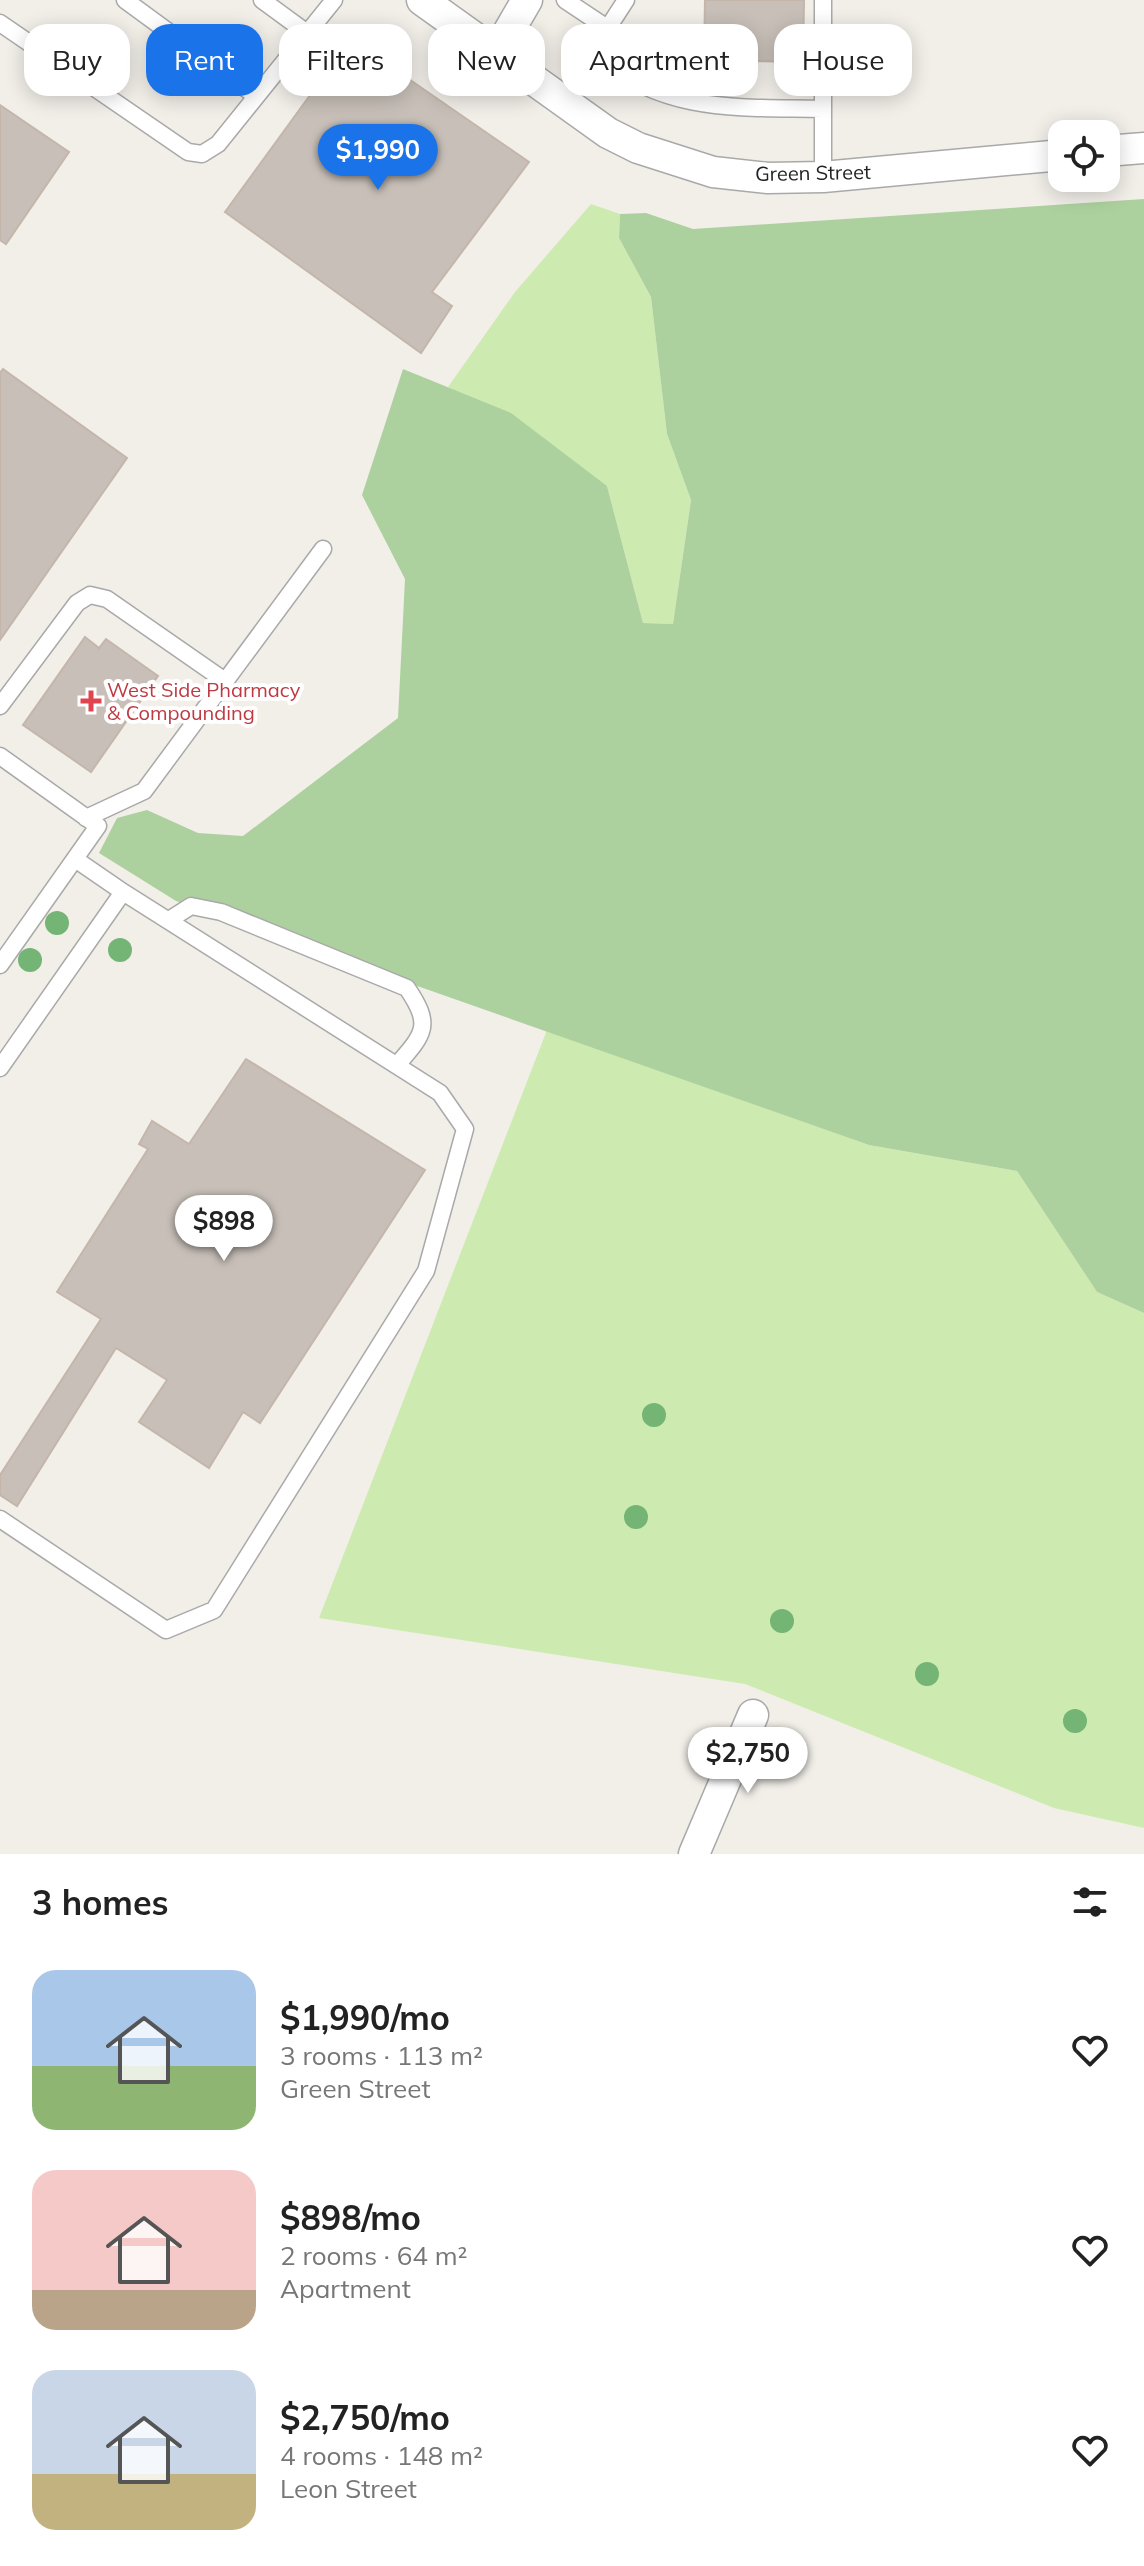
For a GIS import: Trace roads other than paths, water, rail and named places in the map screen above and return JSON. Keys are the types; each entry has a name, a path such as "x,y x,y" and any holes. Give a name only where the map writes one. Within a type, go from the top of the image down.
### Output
{"street":[{"name":"Green Street","path":"422,0 454,24"},
{"path":"513,24 527,0"},
{"name":"Green Street","path":"545,90 608,133 638,148 713,172 768,178 823,177 1048,156"},
{"path":"1120,150 1144,148"},
{"path":"694,1854 753,1715"}],"lane":[{"path":"125,0 158,24"},
{"path":"262,0 295,24"},
{"path":"314,24 334,0"},
{"path":"565,0 601,24"},
{"path":"610,24 626,0"},
{"path":"823,0 823,177"},
{"path":"0,23 188,152 202,154 218,144 256,96"},
{"path":"263,87 279,68"},
{"path":"666,96 700,105 823,109"},
{"path":"0,965 75,859 92,822 144,791 323,549"},
{"path":"0,706 77,603 90,595 107,599 225,681"},
{"path":"0,756 92,822"},
{"path":"0,1519 166,1630 214,1610 426,1271 465,1129 440,1093 75,859"},
{"path":"0,1068 6,1048 123,892"},
{"path":"169,920 191,906 221,912 407,988 423,1012 421,1038 397,1065"}],"place":[{"name":"West Side Pharmacy & Compounding","path":"91,701"}]}
